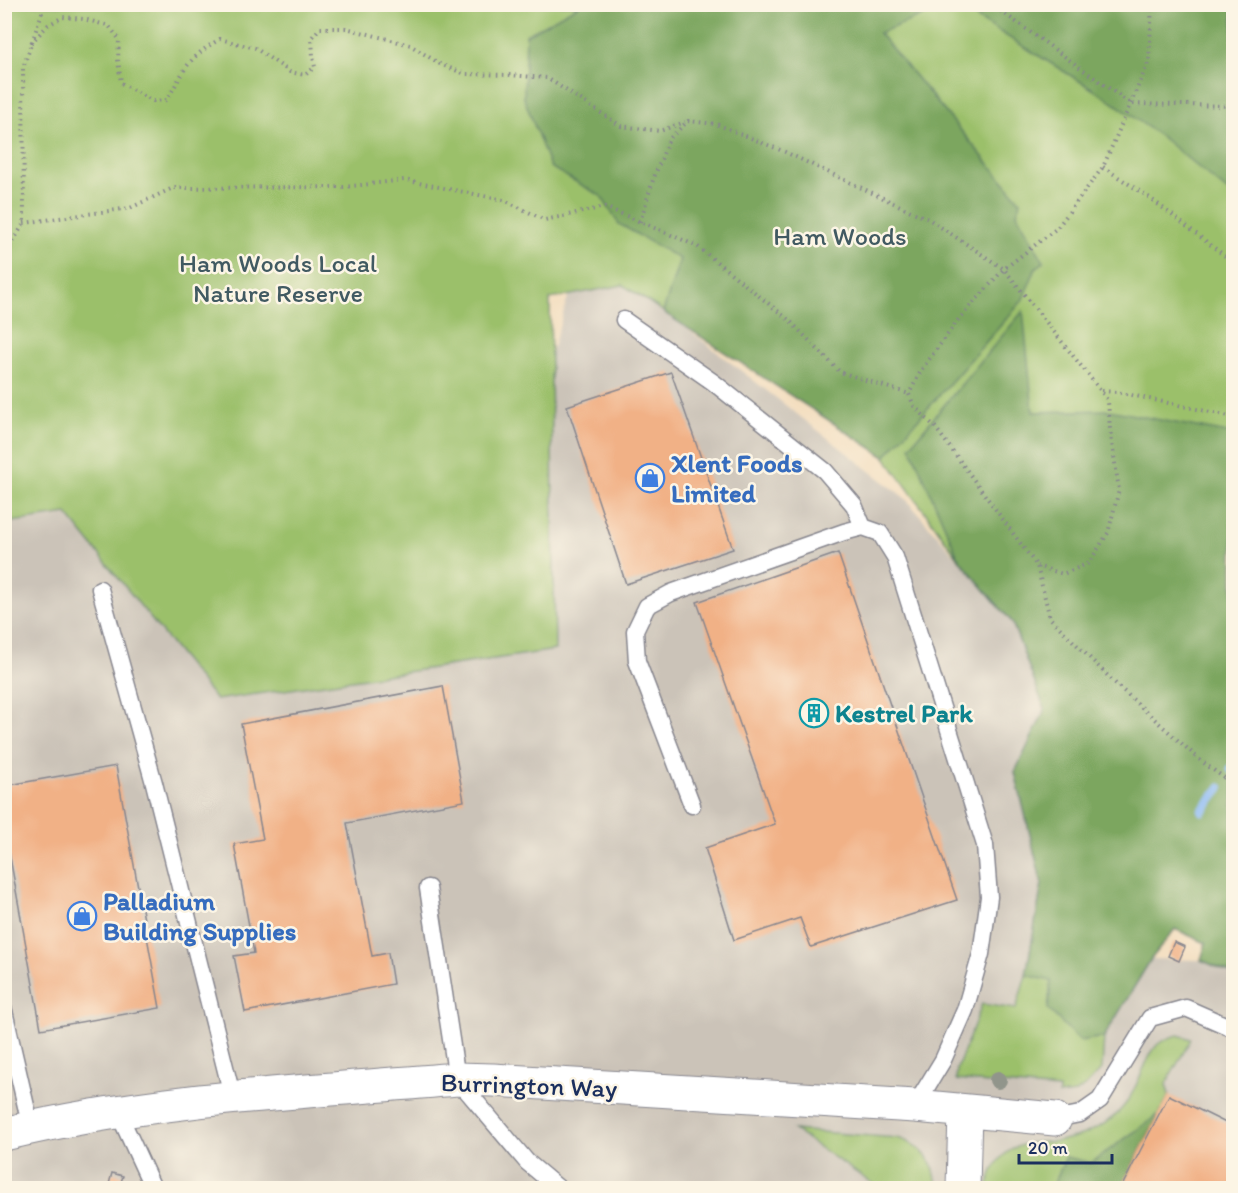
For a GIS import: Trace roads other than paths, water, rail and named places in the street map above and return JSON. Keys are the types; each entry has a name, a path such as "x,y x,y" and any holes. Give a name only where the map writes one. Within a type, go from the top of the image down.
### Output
{"street":[{"name":"Burrington Way","path":"18,1131 118,1112 457,1079 915,1106 1055,1119"},
{"path":"963,1188 965,1111"}],"lane":[{"path":"624,321 713,382 825,471 854,505 863,527"},
{"path":"692,805 637,661 635,631 646,606 671,593 844,532 863,527 880,533 895,557 985,845 989,897 981,954 965,1010 943,1060 915,1106"},
{"path":"100,589 154,783 233,1099"},
{"path":"428,888 457,1079 528,1162 556,1188"},
{"path":"1055,1119 1080,1114 1100,1100 1150,1018 1186,1008 1233,1029"},
{"path":"4,1011 18,1131"},
{"path":"118,1112 153,1188"}],"waterway":[{"path":"1202,811 1220,788"}],"place":[{"name":"Xlent Foods Limited","path":"650,478"},
{"name":"Kestrel Park","path":"814,713"},
{"name":"Palladium Building Supplies","path":"82,916"}],"park label":[{"name":"Ham Woods","path":"840,236"},
{"name":"Ham Woods Local Nature Reserve","path":"278,278"}]}
